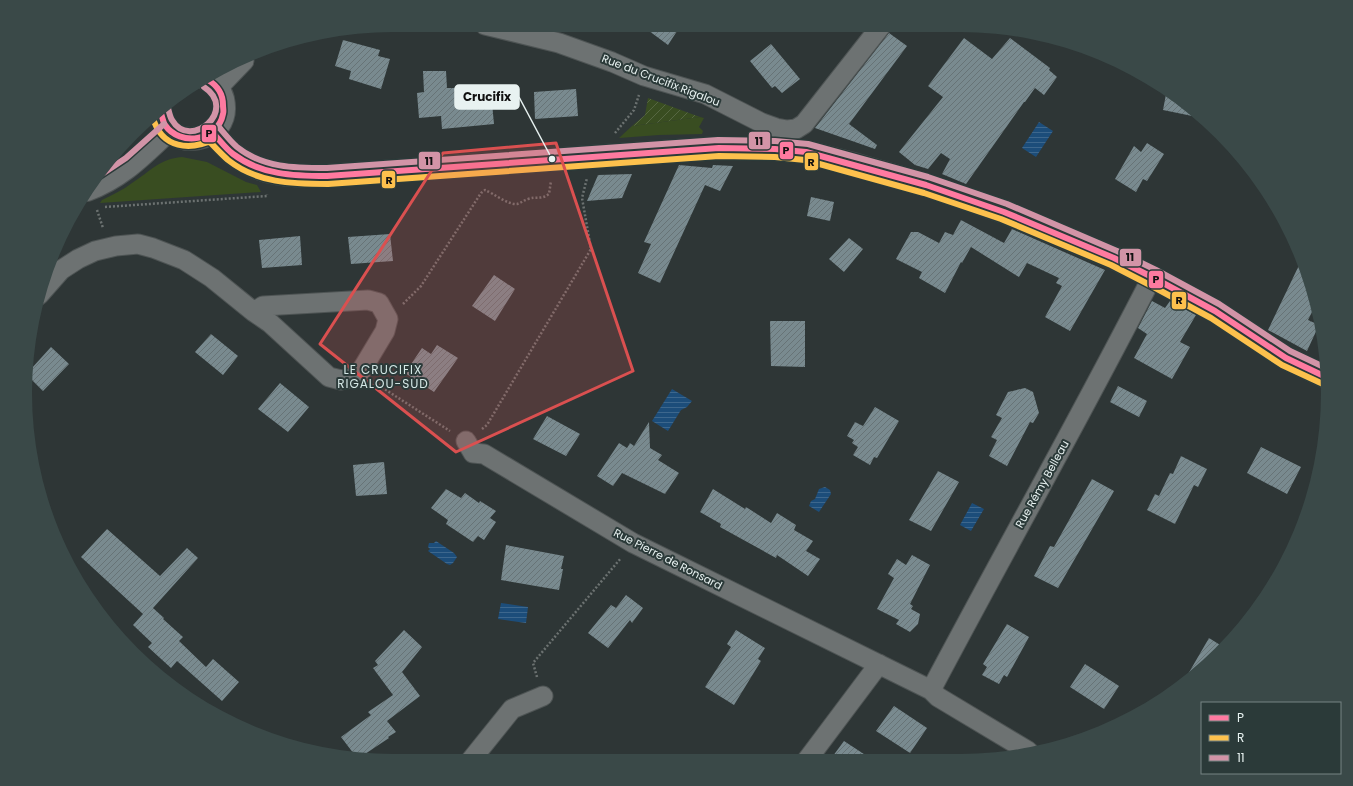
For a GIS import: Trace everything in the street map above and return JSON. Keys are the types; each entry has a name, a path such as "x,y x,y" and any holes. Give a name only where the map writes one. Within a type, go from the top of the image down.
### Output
{"street":[{"name":"Rue du Crucifix Rigalou","path":"512,32 559,44 612,62 644,76 704,94 762,123 787,130 796,129 804,124 876,32"},
{"path":"162,117 163,122 176,136 186,139 195,139 204,137 212,132 219,125 223,116 224,106 222,97 213,84 234,69"},
{"path":"97,186 129,167 169,130"},
{"path":"212,132 235,156 255,167 271,173 288,176 327,176 720,148 775,149 806,152 858,164 920,183 1004,212 1114,258 1215,311 1286,358 1320,374"},
{"path":"49,284 61,270 78,259 95,251 138,244 153,248 184,260 212,278 254,312 270,323 329,377 341,380 351,378 361,371 385,331 388,319 379,303 368,300 263,306 254,312"},
{"name":"Rue Rémy Belleau","path":"931,690 1005,550 1084,409 1152,277"},
{"name":"Rue Pierre de Ronsard","path":"466,441 473,453 484,454 633,543 931,690 938,696 1022,748"},
{"path":"812,754 879,664"},
{"path":"476,754 512,709 543,696"}],"path":[{"path":"614,134 634,110 644,76"},
{"path":"361,371 372,381 466,441 487,425 591,249 582,198 588,175"},
{"path":"388,319 421,286 480,193 485,190 511,204 515,204 529,198 544,198 549,194 551,177"},
{"path":"109,248 96,208 267,196 267,191"},
{"path":"543,696 533,663 633,543"}],"highlighted area":[{"path":"556,143 633,371 456,452 320,344 443,153"}],"green space":[{"path":"648,98 700,117 632,126 645,115"},
{"path":"700,117 704,118 699,127 703,131 702,134 619,138 632,126"},
{"path":"182,157 207,162 246,182 257,185 261,192 100,203 102,200 125,188 161,163 174,158"}],"water":[{"path":"1039,122 1053,131 1036,157 1022,148"},
{"path":"672,389 692,401 687,407 681,410 668,431 652,421"},
{"path":"825,487 830,490 831,494 819,512 809,506 811,501 815,499 819,489"},
{"path":"972,503 984,509 971,531 960,525"},
{"path":"436,541 454,553 457,557 453,563 450,565 447,564 428,551 430,549 428,547 429,543 434,543"},
{"path":"501,603 528,607 526,623 498,619"}],"building":[{"path":"650,32 676,32 668,45"},
{"path":"889,33 907,46 849,124 877,145 875,149 815,128"},
{"path":"964,38 992,59 1010,38 1050,68 1049,70 1057,77 1044,95 1035,88 966,184 942,174 950,159 941,153 928,169 915,165 899,152 943,97 928,86"},
{"path":"343,40 380,50 378,56 390,59 381,89 349,79 351,71 335,66"},
{"path":"771,44 800,79 782,93 775,86 772,88 750,61"},
{"path":"423,71 446,71 447,88 458,88 460,106 492,103 494,124 442,129 441,116 419,118 417,93 424,92"},
{"path":"576,89 578,116 535,119 534,92"},
{"path":"1166,96 1190,116 1163,110"},
{"path":"1147,143 1164,154 1147,181 1143,179 1136,192 1115,179 1134,146 1141,152"},
{"path":"679,165 712,168 713,165 733,166 720,191 705,185 660,283 638,273 651,244 644,242"},
{"path":"632,174 622,198 587,201 598,175"},
{"path":"811,197 834,202 830,221 807,216"},
{"path":"961,220 1004,243 1012,229 1105,270 1070,331 1045,317 1062,286 1056,283 1059,278 1027,263 1019,277 971,247 962,263 961,262 945,293 919,278 922,272 896,259 911,232 918,232 939,243 945,232 953,235"},
{"path":"390,234 393,261 351,264 348,237"},
{"path":"300,236 302,265 262,268 259,240"},
{"path":"849,238 863,249 844,272 829,259"},
{"path":"1298,267 1312,313 1308,320 1314,323 1316,332 1307,351 1268,330"},
{"path":"494,275 515,289 495,321 472,306"},
{"path":"1152,301 1165,308 1170,301 1196,315 1180,342 1190,347 1172,379 1134,358 1147,334 1138,328"},
{"path":"770,321 805,321 805,367 771,366"},
{"path":"211,334 238,356 223,375 195,352"},
{"path":"437,345 458,358 434,392 405,373 422,348 431,354"},
{"path":"51,347 69,364 43,391 33,381 33,367"},
{"path":"280,383 309,407 288,432 258,409"},
{"path":"1118,386 1147,401 1139,417 1110,402"},
{"path":"1025,388 1033,392 1039,413 1033,423 1030,422 1007,466 989,456 997,440 991,437 1002,418 996,415 1008,392"},
{"path":"875,407 899,421 877,458 874,457 870,465 853,455 858,447 852,443 854,440 847,436 855,422 863,426"},
{"path":"547,416 580,434 566,456 533,439"},
{"path":"649,422 650,448 662,455 658,460 679,473 665,494 622,473 613,486 597,476 619,443 627,448 630,443 634,446"},
{"path":"1261,447 1301,467 1287,494 1247,473"},
{"path":"1181,456 1207,469 1198,487 1194,485 1175,524 1147,510 1155,494 1159,496 1170,473 1173,474"},
{"path":"384,462 387,494 356,496 353,465"},
{"path":"938,471 959,482 931,531 909,520"},
{"path":"1092,479 1114,491 1058,588 1034,576 1050,546 1054,547"},
{"path":"446,489 461,498 465,493 479,503 480,501 496,511 490,518 496,522 484,540 478,536 473,542 446,524 448,520 431,508"},
{"path":"713,489 771,523 777,513 796,525 794,530 813,541 806,551 820,559 808,576 777,555 776,558 720,527 721,524 700,512"},
{"path":"107,529 160,576 187,548 198,558 153,608 183,637 179,641 206,667 213,659 239,682 222,701 177,661 171,668 148,647 152,643 133,625 143,614 81,557"},
{"path":"506,545 564,556 559,590 501,580"},
{"path":"912,555 930,565 910,604 913,606 911,609 920,614 918,624 910,632 896,624 899,620 877,609 894,578 888,574 897,559 906,565"},
{"path":"626,595 643,608 632,623 630,620 608,648 588,633 611,605 616,608"},
{"path":"1007,624 1029,637 1007,677 1004,675 999,684 982,675 987,667 983,664"},
{"path":"404,630 422,647 402,672 420,696 387,721 396,732 388,737 389,738 367,753 352,752 341,737 371,715 368,712 393,695 373,668 378,665 375,661"},
{"path":"736,630 765,648 758,659 761,661 734,705 705,687 731,647 727,644"},
{"path":"1209,638 1219,644 1198,664 1190,671"},
{"path":"1085,664 1119,686 1104,709 1070,687"},
{"path":"894,706 927,728 910,753 876,731"},
{"path":"844,741 864,754 834,754"}],"transit line":[{"name":"P","path":"162,116 165,125 172,132 180,136 198,138 214,130 220,123 223,112 223,101 221,94 215,85 210,81"},
{"name":"11","path":"169,111 172,120 180,128 190,131 199,129 208,124 214,116 216,106 213,96 204,87"},
{"name":"R","path":"155,122 163,136 178,145 196,145 215,139"},
{"name":"11","path":"111,168 126,158 164,124"},
{"name":"11","path":"218,126 229,140 247,154 268,163 303,168 327,168 718,140 775,141 808,144 928,177 1007,204 1117,251 1219,304 1290,351 1320,365"},
{"name":"P","path":"212,132 230,152 244,161 266,170 302,176 327,176 719,148 775,149 806,152 926,185 1004,212 1114,258 1215,311 1286,358 1320,374"},
{"name":"R","path":"206,138 219,152 239,168 263,178 275,181 328,184 719,156 775,157 805,160 924,193 1001,219 1111,265 1211,318 1282,365 1321,383"}],"place":[{"name":"Crucifix","path":"552,159"}],"district":[{"name":"LE CRUCIFIX RIGALOU-SUD","path":"383,376"}]}
